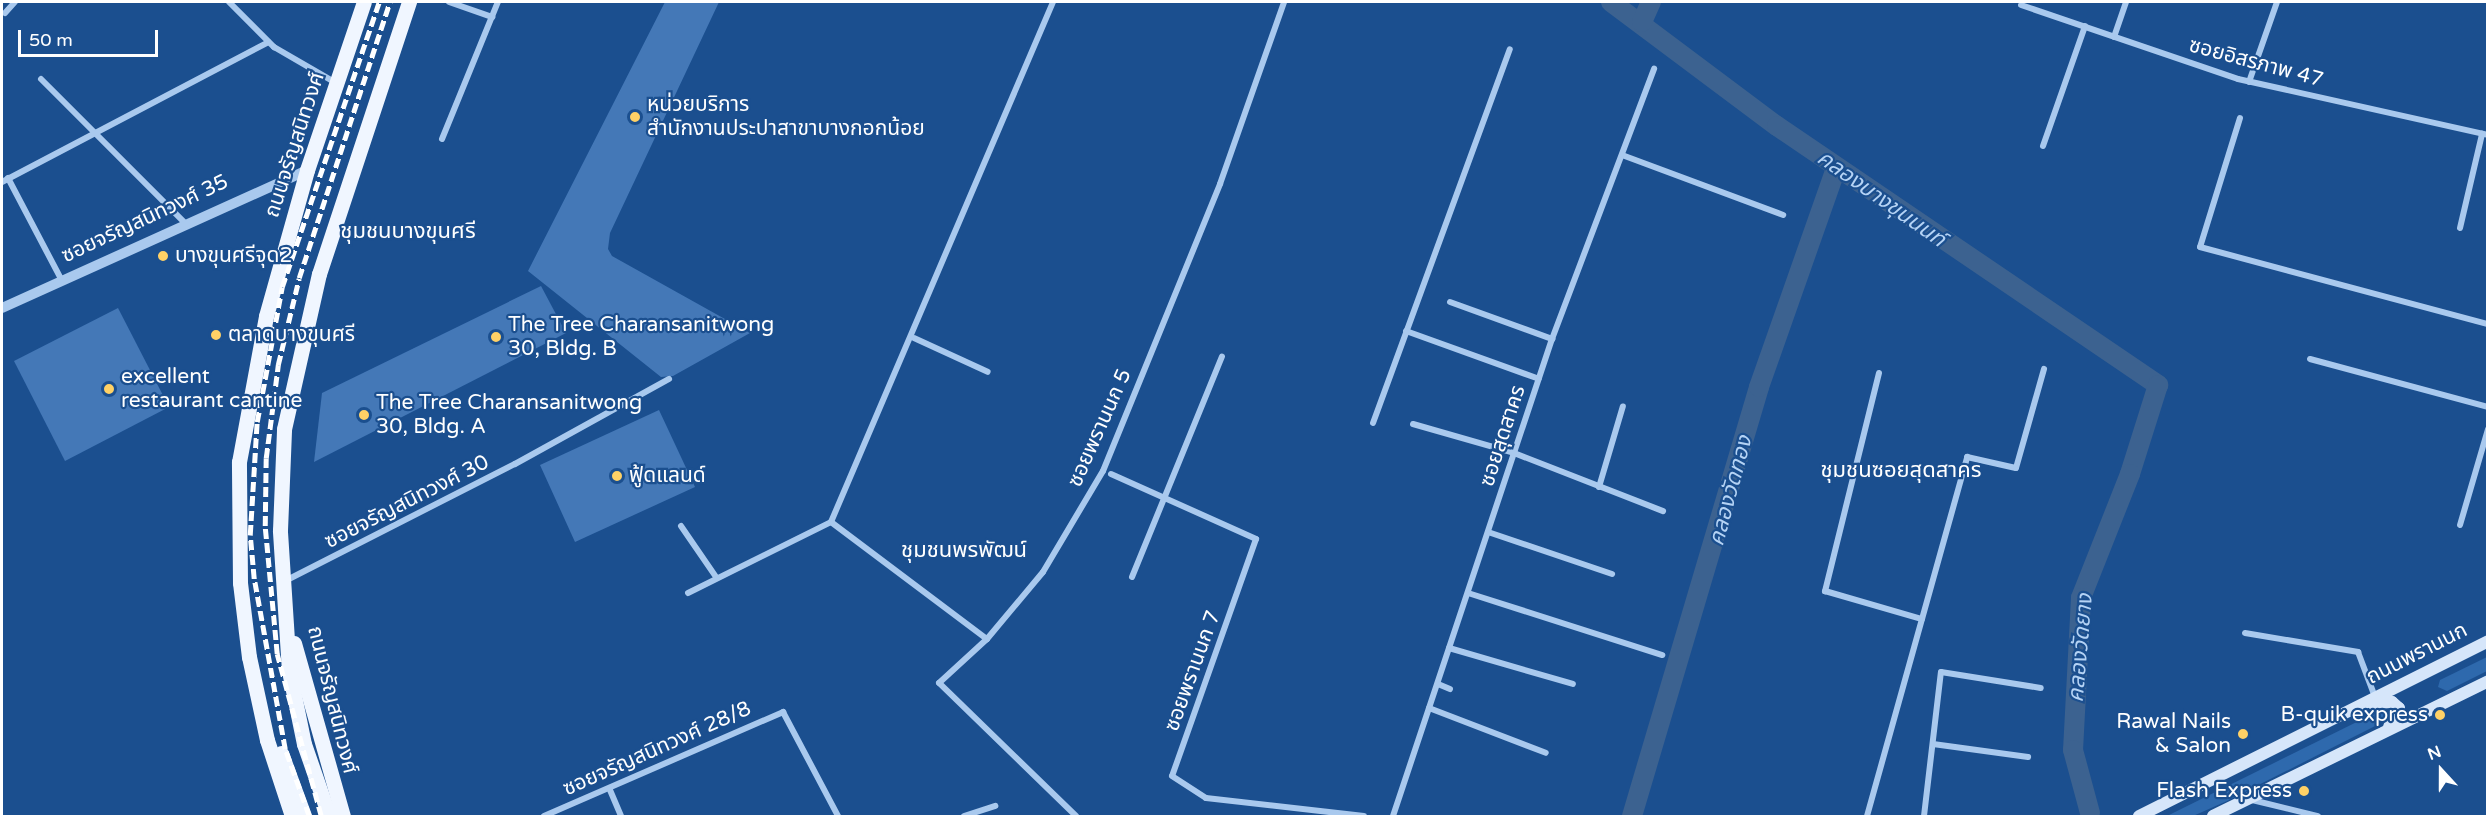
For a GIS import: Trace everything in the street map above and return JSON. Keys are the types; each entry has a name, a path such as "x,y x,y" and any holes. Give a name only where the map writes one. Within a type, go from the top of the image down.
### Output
{"main road":[{"name":"ถนนจรัญสนิทวงศ์","path":"292,816 264,731 245,622 239,462 266,315 307,170 364,2"},
{"name":"ถนนจรัญสนิทวงศ์","path":"329,816 295,710 284,587 280,474 292,380 322,264 409,2"},
{"name":"ถนนจรัญสนิทวงศ์","path":"284,587 312,721 343,816"},
{"name":"ถนนจรัญสนิทวงศ์","path":"245,622 304,816"},
{"name":"ถนนพรานนก","path":"2139,816 2487,641"},
{"path":"2213,816 2487,681"},
{"path":"2356,707 2392,702 2398,716 2386,731"}],"street":[{"path":"5,13 15,2"},
{"path":"229,2 269,42 336,83"},
{"path":"449,2 492,17"},
{"path":"442,140 498,2"},
{"path":"688,593 716,577 831,522 914,338 1053,2"},
{"name":"ซอยพรานนก 5","path":"1076,816 940,690 944,677 987,639 1043,572 1103,471 1220,184 1284,2"},
{"path":"2114,37 2126,2"},
{"path":"2249,82 2277,2"},
{"name":"ซอยอิสรภาพ 47","path":"2021,5 2249,82 2485,134"},
{"path":"2043,146 2085,26"},
{"path":"2,182 92,131 269,42"},
{"path":"1372,423 1510,49"},
{"name":"ซอยสุดสาคร","path":"1393,816 1552,339 1654,69"},
{"path":"41,79 184,222"},
{"path":"2240,118 2200,247 2487,324"},
{"path":"2460,228 2485,134"},
{"path":"1622,155 1783,214"},
{"name":"ซอยจรัญสนิทวงศ์ 35","path":"2,308 184,222 307,170"},
{"path":"8,178 61,279"},
{"path":"1450,302 1552,339"},
{"path":"1406,331 1539,379"},
{"path":"914,338 988,372"},
{"path":"1132,577 1222,357"},
{"path":"2310,359 2487,407"},
{"path":"1867,816 1967,456 2016,468 2044,369"},
{"path":"1879,373 1825,591 1922,619"},
{"name":"ซอยจรัญสนิทวงศ์ 30","path":"284,587 516,465 669,379"},
{"path":"1599,487 1623,406"},
{"path":"1413,424 1514,453 1663,511"},
{"path":"2460,525 2487,429"},
{"name":"ซอยพรานนก 7","path":"1111,474 1253,535 1257,544 1172,776 1206,798 1364,816"},
{"path":"831,522 987,639"},
{"path":"681,526 716,577"},
{"path":"1488,532 1612,574"},
{"path":"1468,593 1662,655"},
{"path":"2245,633 2358,652 2375,698"},
{"path":"1449,648 1573,684"},
{"path":"1924,816 1941,672 2041,688"},
{"path":"1438,684 1450,689"},
{"path":"1429,708 1546,753"},
{"name":"ซอยจรัญสนิทวงศ์ 28/8","path":"544,816 610,790 783,712 838,816"},
{"path":"1933,744 2028,757"},
{"path":"610,790 621,816"},
{"path":"2248,799 2318,816"},
{"path":"964,816 995,806"}],"shaded area":[{"path":"2487,657 2487,671 2447,691 2438,687 2440,680"},
{"path":"2381,710 2388,713 2385,721 2227,801 2193,816 2167,816"}],"building":[{"name":"หน่วยบริการ สำนักงานประปาสาขาบางกอกน้อย","path":"665,2 719,2 610,233 608,249 612,256 750,333 673,376 661,377 528,271"},
{"path":"541,286 566,333 314,462 322,393"},
{"path":"118,308 169,407 65,461 14,361"},
{"name":"ฟู้ดแลนด์","path":"659,410 695,487 575,542 540,465"}],"waterway":[{"name":"คลองบางขุนนนท์","path":"1611,2 1777,126 2158,385 2130,474 2081,598 2073,750 2090,813"},
{"name":"คลองวัดทอง","path":"1642,22 1651,2"},
{"name":"คลองวัดทอง","path":"1632,816 1759,387 1836,168"}],"railway":[{"path":"309,816 285,749 254,579 250,535 257,422 282,287 379,2"},
{"path":"321,816 277,654 265,526 266,458 278,365 299,278 390,2"}],"place":[{"name":"หน่วยบริการ สำนักงานประปาสาขาบางกอกน้อย","path":"635,117"},
{"name":"บางขุนศรีจุด2","path":"163,256"},
{"name":"ตลาดบางขุนศรี","path":"216,335"},
{"name":"The Tree Charansanitwong 30, Bldg. B","path":"496,337"},
{"name":"excellent restaurant cantine","path":"109,389"},
{"name":"The Tree Charansanitwong 30, Bldg. A","path":"364,415"},
{"name":"ฟู้ดแลนด์","path":"617,476"},
{"name":"B-quik express","path":"2440,715"},
{"name":"Rawal Nails & Salon","path":"2243,734"},
{"name":"Flash Express","path":"2304,791"}],"district":[{"name":"ชุมชนบางขุนศรี","path":"408,232"},
{"name":"ชุมชนซอยสุดสาคร","path":"1901,471"},
{"name":"ชุมชนพรพัฒน์","path":"964,551"}],"water label":[{"name":"คลองวัดยาง","path":"2081,648"}]}
